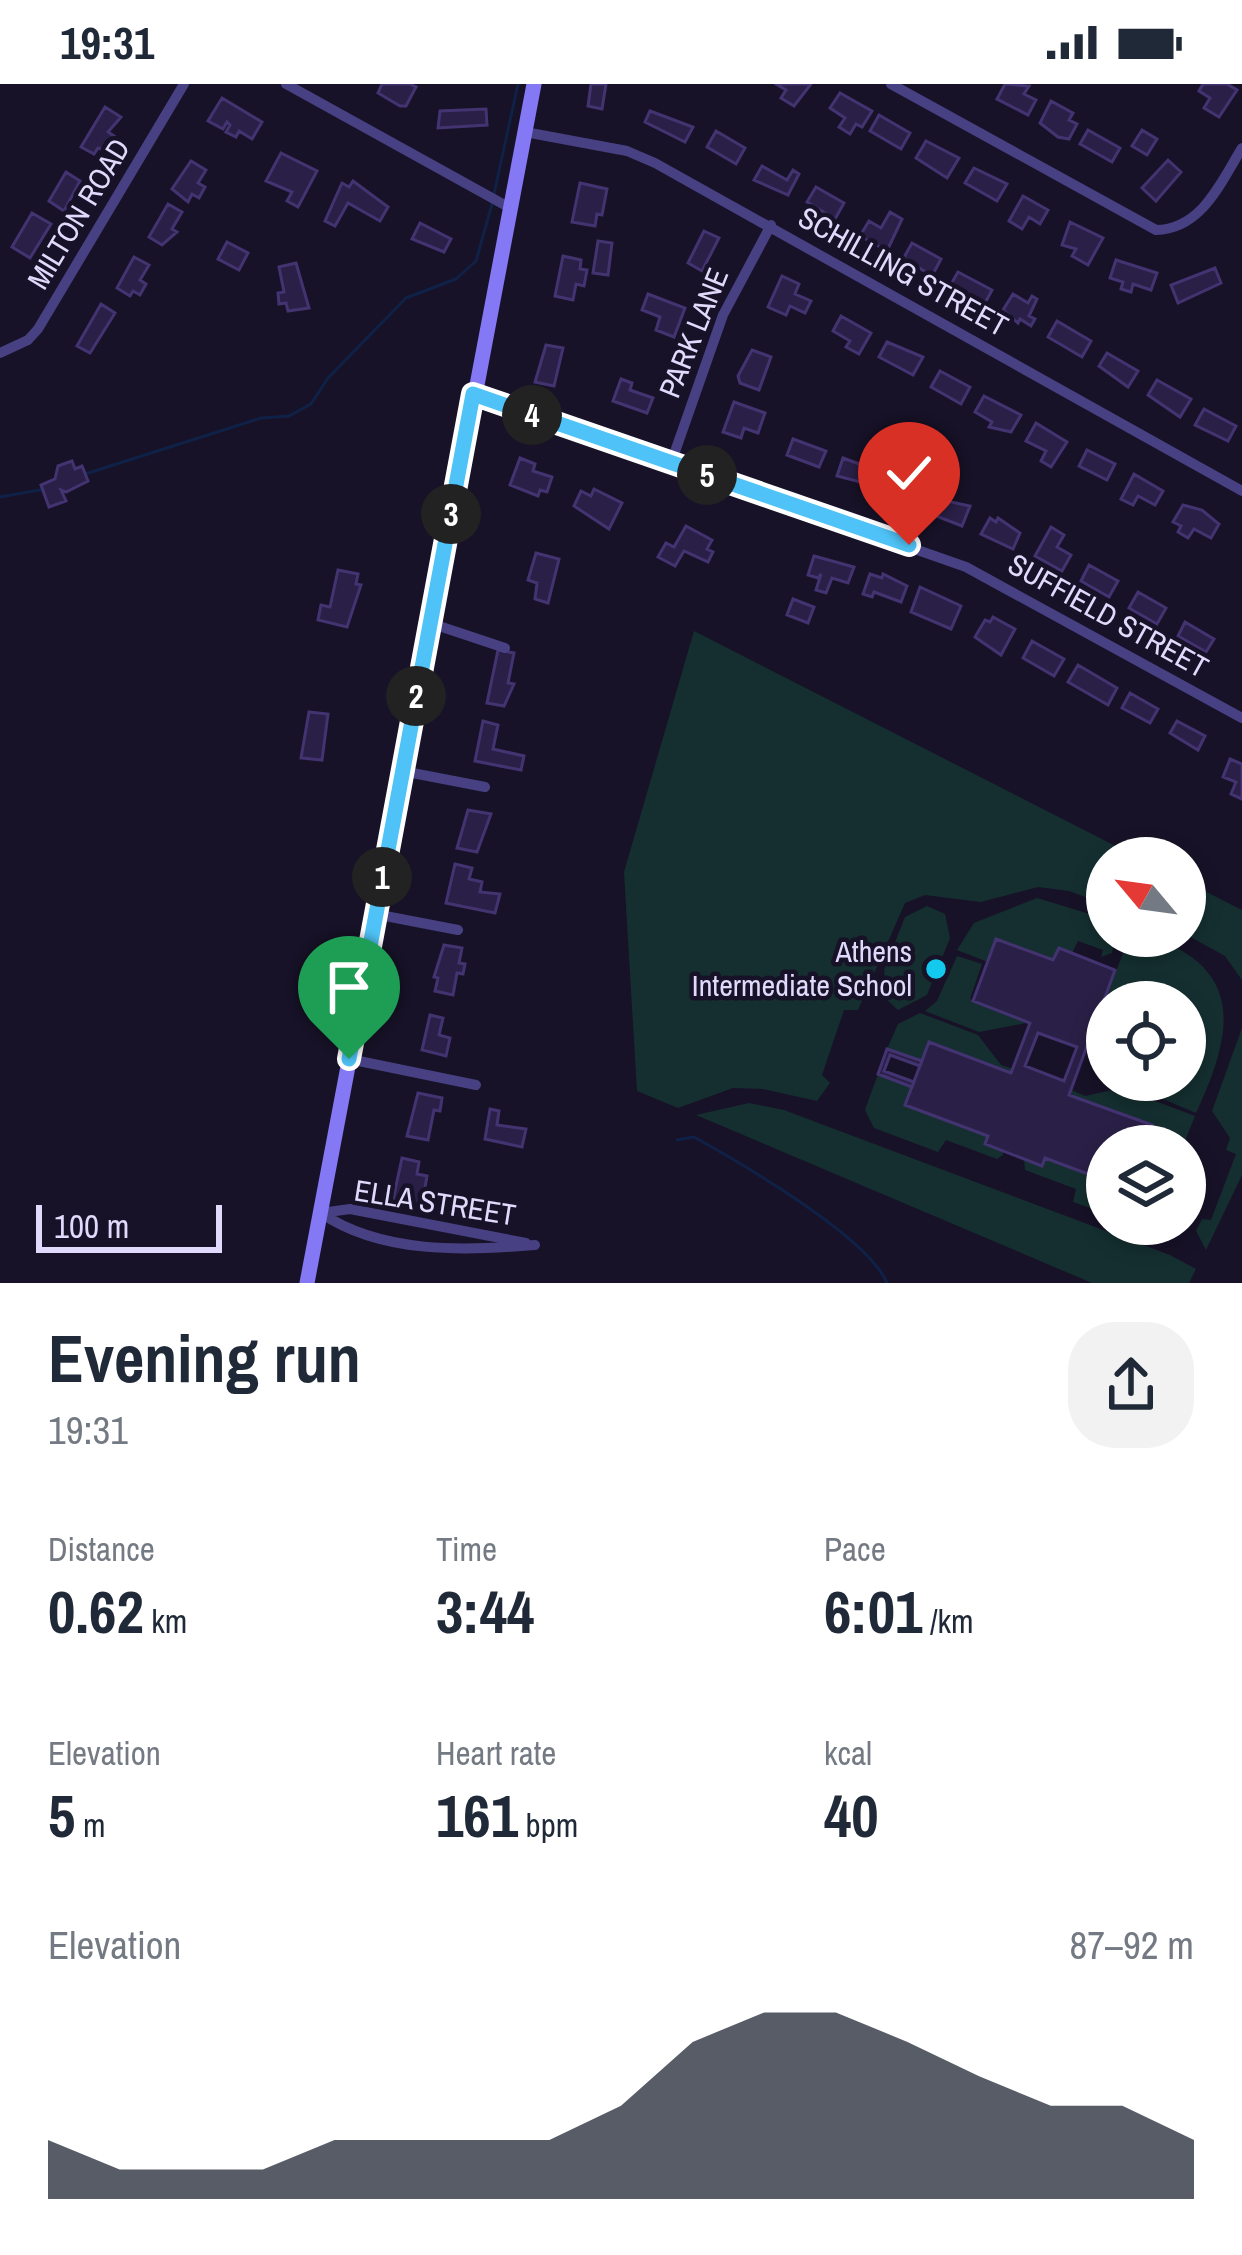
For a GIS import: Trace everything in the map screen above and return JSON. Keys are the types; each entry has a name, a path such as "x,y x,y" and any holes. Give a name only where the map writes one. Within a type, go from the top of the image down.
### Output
{"street":[{"name":"MILTON ROAD","path":"0,353 23,343 38,329 184,84"},
{"path":"286,84 510,208"},
{"path":"307,1283 534,84"},
{"path":"898,86 1156,230 1185,224 1207,205 1242,148"},
{"name":"SCHILLING STREET","path":"525,132 627,151 771,225 1242,491"},
{"name":"PARK LANE","path":"670,463 723,315 771,225"},
{"name":"SUFFIELD STREET","path":"473,394 966,567 1242,718"},
{"path":"428,635 436,626 505,648"},
{"path":"402,771 484,787"},
{"path":"375,914 458,929"},
{"path":"349,1059 476,1085"},
{"name":"ELLA STREET","path":"350,1209 535,1245 417,1245 345,1229 321,1213 350,1209"}],"green space":[{"path":"694,631 1098,837 1086,837 1086,897 1038,887 981,902 925,895 905,903 858,1010 844,1010 822,1075 830,1083 817,1101 733,1088 678,1108 637,1091 624,872"},
{"path":"1206,892 1242,910 1242,980 1225,956 1206,946"},
{"path":"1037,898 1086,913 1086,944 1078,941 1072,953 1058,948 1053,960 997,939 988,962 957,950 974,923"},
{"path":"927,906 945,914 950,938 927,995 898,1010 887,1000 884,970 905,917"},
{"path":"957,956 982,964 970,999 1026,1023 979,1032 925,1011 937,1001"},
{"path":"1121,957 1190,957 1204,968 1223,1007 1218,1055 1206,1090 1206,981 1112,981"},
{"path":"920,1013 978,1035 1001,1065 1013,1069 1011,1073 929,1043 922,1061 887,1049 898,1024"},
{"path":"1242,1028 1242,1175 1206,1250 1206,1219 1211,1220 1236,1154 1226,1150 1230,1138 1212,1111"},
{"path":"878,1074 912,1087 906,1106 988,1136 985,1144 1003,1155 997,1159 946,1140 938,1152 874,1128 865,1110"},
{"path":"1071,1090 1086,1101 1155,1101 1195,1116 1191,1125 1151,1125 1069,1095"},
{"path":"1168,1101 1201,1101 1196,1113"},
{"path":"749,1103 784,1110 1086,1223 1086,1245 1143,1245 1196,1269 1189,1283 1092,1283 696,1115"},
{"path":"1045,1158 1086,1173 1086,1207 1073,1202 1076,1189 1025,1170 1024,1160 1042,1166"}],"building":[{"path":"382,84 416,87 406,106 400,106 378,93"},
{"path":"591,84 606,84 602,109 588,106"},
{"path":"776,84 811,84 794,106 781,98 786,90"},
{"path":"1005,84 1029,86 1024,94 1036,100 1028,115 997,99"},
{"path":"1203,84 1227,84 1237,90 1219,117 1204,108 1210,98 1199,91"},
{"path":"840,93 872,111 862,127 856,124 850,134 839,127 845,118 830,108"},
{"path":"222,98 262,122 252,139 239,131 236,137 226,132 227,122 223,129 208,121"},
{"path":"1051,101 1073,113 1069,120 1077,124 1069,139 1040,123"},
{"path":"105,107 121,117 108,132 114,136 105,150 98,148 94,154 81,147"},
{"path":"486,109 487,125 438,128 440,111"},
{"path":"650,111 693,127 685,142 645,122"},
{"path":"879,115 910,133 901,149 870,131"},
{"path":"1088,130 1120,148 1112,162 1080,144"},
{"path":"1142,130 1157,139 1147,155 1132,146"},
{"path":"716,131 745,148 736,164 707,147"},
{"path":"926,141 959,158 947,178 916,158"},
{"path":"281,153 317,171 298,207 287,201 292,192 266,181"},
{"path":"1168,160 1181,172 1156,201 1142,188"},
{"path":"191,161 206,170 198,183 205,187 199,198 192,194 188,202 172,189"},
{"path":"762,166 787,180 793,170 799,174 788,195 754,180"},
{"path":"974,168 1007,184 997,201 965,183"},
{"path":"66,172 80,181 64,211 49,201"},
{"path":"353,181 388,207 380,221 348,203 335,226 325,221 342,183 349,187"},
{"path":"580,183 607,189 595,226 572,222"},
{"path":"816,187 844,203 835,219 807,202"},
{"path":"1023,196 1048,210 1040,224 1029,217 1022,229 1009,221"},
{"path":"168,204 182,212 172,229 177,232 162,245 149,237"},
{"path":"890,212 902,219 887,251 860,236 869,221 881,228"},
{"path":"32,213 51,224 30,258 12,247"},
{"path":"1070,222 1103,238 1088,265 1072,256 1076,249 1062,245"},
{"path":"420,223 451,239 444,252 412,239"},
{"path":"704,231 719,238 702,271 688,263"},
{"path":"598,241 612,243 608,275 593,273"},
{"path":"227,242 248,253 239,270 218,259"},
{"path":"912,243 941,259 932,276 910,262 904,271 898,268"},
{"path":"563,256 581,260 580,269 587,270 584,286 576,284 573,300 555,296"},
{"path":"134,257 149,265 140,280 146,284 140,295 133,291 130,296 117,288"},
{"path":"1116,260 1157,273 1151,290 1133,284 1131,292 1121,289 1123,282 1110,278"},
{"path":"296,263 309,308 288,311 286,303 279,304 278,293 284,292 279,267"},
{"path":"1215,268 1221,283 1178,303 1171,285"},
{"path":"958,272 992,290 984,305 950,286"},
{"path":"782,276 799,284 795,294 811,301 805,313 790,306 786,315 768,307"},
{"path":"648,294 685,308 674,337 656,330 660,317 642,310"},
{"path":"1013,294 1028,303 1032,296 1037,299 1029,316 1035,319 1031,326 1020,319 1018,323 1003,310"},
{"path":"101,304 115,313 90,353 77,346"},
{"path":"841,316 871,333 859,354 846,347 850,341 833,331"},
{"path":"1057,321 1091,341 1082,357 1048,337"},
{"path":"887,342 923,357 913,375 879,357"},
{"path":"546,345 563,348 554,386 535,382"},
{"path":"752,350 771,357 759,390 740,383 738,376"},
{"path":"1107,353 1138,371 1128,387 1099,366"},
{"path":"940,371 970,387 961,404 931,387"},
{"path":"621,379 632,383 630,390 653,398 647,413 613,401"},
{"path":"1157,380 1191,399 1180,417 1148,395"},
{"path":"984,396 1021,415 1011,432 989,427 992,422 975,412"},
{"path":"734,402 765,413 758,433 744,428 741,438 723,432"},
{"path":"1204,409 1236,426 1228,441 1195,425"},
{"path":"1036,423 1067,442 1051,467 1041,461 1046,451 1026,441"},
{"path":"793,439 826,451 819,467 787,455"},
{"path":"1087,450 1115,464 1107,480 1079,466"},
{"path":"520,458 535,464 533,471 552,477 547,492 540,490 538,496 510,485"},
{"path":"843,458 873,469 868,484 837,476"},
{"path":"72,461 75,469 82,466 88,481 61,490 66,501 49,507 41,485 55,479 58,466"},
{"path":"884,470 920,486 914,502 908,500 905,508 881,498 883,491 876,488"},
{"path":"1134,474 1163,491 1155,505 1138,496 1133,505 1121,499"},
{"path":"594,489 622,503 609,529 574,506 581,491 591,496"},
{"path":"928,497 970,506 962,526 923,511"},
{"path":"1183,505 1202,510 1219,524 1211,538 1194,529 1188,538 1178,532 1181,526 1173,522"},
{"path":"990,518 1020,533 1013,549 981,534"},
{"path":"686,526 712,540 708,562 684,551 675,566 658,557 666,543 674,547"},
{"path":"1051,527 1064,535 1057,547 1071,555 1062,571 1035,556"},
{"path":"536,553 559,559 548,603 535,599 537,583 528,580"},
{"path":"814,556 854,567 848,583 832,578 826,593 816,590 821,574 818,578 808,575"},
{"path":"1089,565 1118,581 1109,597 1081,581"},
{"path":"338,570 358,574 356,584 361,585 347,627 318,620 321,605 330,607"},
{"path":"870,574 882,578 883,574 907,586 901,602 874,592 872,597 863,594"},
{"path":"920,587 961,606 951,629 911,612"},
{"path":"1138,592 1166,608 1157,624 1129,608"},
{"path":"793,599 814,607 808,623 787,615"},
{"path":"993,617 1015,629 1001,655 975,637 985,620 990,622"},
{"path":"1185,622 1214,639 1206,652 1178,636"},
{"path":"1032,641 1064,659 1054,676 1023,658"},
{"path":"498,650 514,653 508,683 514,684 504,706 487,703"},
{"path":"1078,665 1117,688 1108,705 1068,682"},
{"path":"1130,693 1158,709 1150,723 1122,708"},
{"path":"309,712 328,714 322,760 301,758"},
{"path":"483,721 498,725 493,749 524,756 521,770 475,761"},
{"path":"1177,721 1205,736 1198,750 1170,733"},
{"path":"1230,759 1242,764 1242,799 1231,794 1236,782 1223,777"},
{"path":"468,810 491,814 477,852 457,848"},
{"path":"455,864 472,868 469,879 482,882 480,892 500,894 495,913 446,903"},
{"path":"996,939 1053,960 1059,948 1115,970 1111,981 1086,981 1086,1049 1069,1095 1152,1125 1086,1125 1086,1173 1045,1158 1042,1166 985,1144 988,1136 905,1105 929,1042 1011,1073 1030,1023 973,1001","holes":["1038,1033 1077,1047 1064,1081 1025,1066"]},
{"path":"444,945 462,948 459,963 465,964 463,974 457,973 453,995 435,991 438,978 434,977"},
{"path":"430,1015 443,1018 439,1035 450,1038 446,1056 422,1050"},
{"path":"887,1049 922,1061 920,1066 890,1055 884,1071 914,1082 912,1087 878,1074"},
{"path":"418,1093 442,1098 440,1111 434,1110 428,1140 407,1136"},
{"path":"490,1109 499,1111 497,1125 526,1129 522,1147 485,1139"},
{"path":"402,1158 419,1162 417,1174 427,1176 422,1205 393,1200"}],"waterway":[{"path":"494,194 518,84"},
{"path":"82,475 261,418 289,416 311,404 328,378 406,298 456,279 476,261 492,204"},
{"path":"0,497 45,489"},
{"path":"677,1140 694,1137 801,1202 855,1244 887,1283"}],"place":[{"name":"Athens Intermediate School","path":"936,969"}],"route":[{"path":"349,1059 473,394 909,545"}]}
